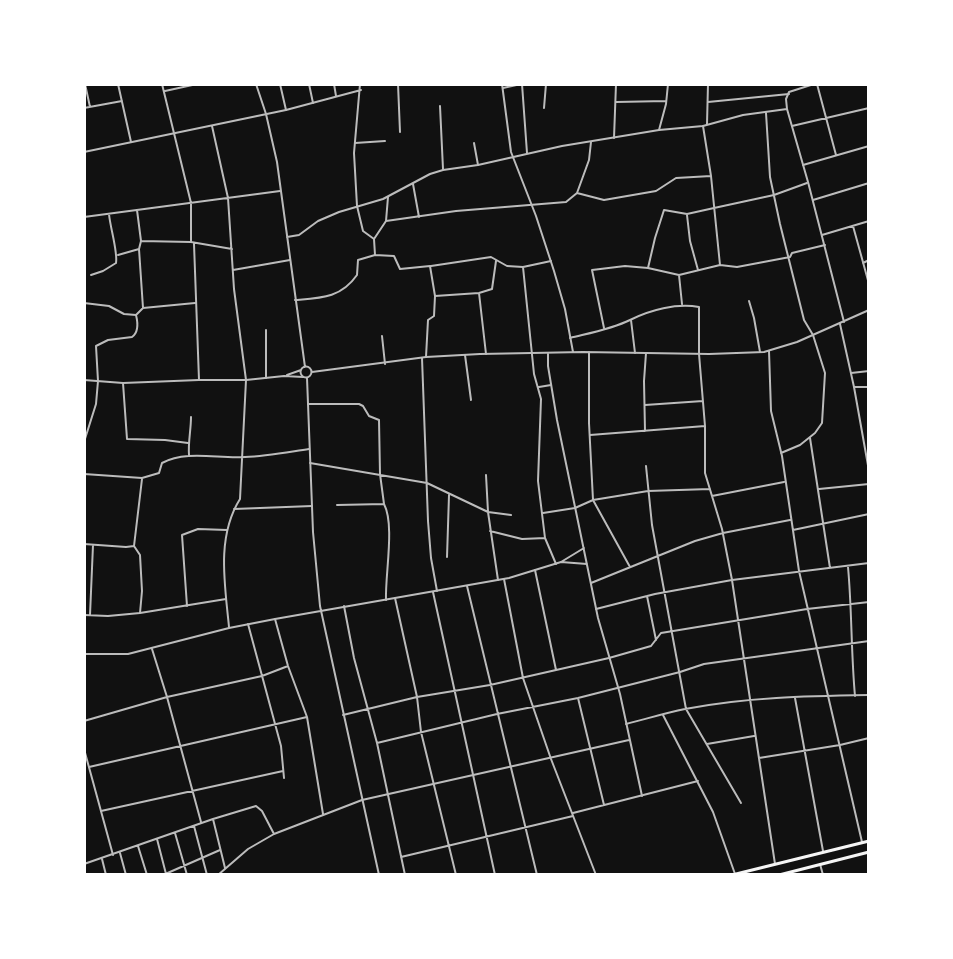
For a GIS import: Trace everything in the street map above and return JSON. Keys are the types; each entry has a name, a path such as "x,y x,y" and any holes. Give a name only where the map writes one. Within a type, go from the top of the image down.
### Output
{"main road":[{"path":"733,875 869,841"},
{"path":"779,875 869,852"}],"street":[{"path":"85,84 90,107"},
{"path":"118,84 131,142"},
{"path":"162,84 191,203 199,380"},
{"path":"164,92 197,84"},
{"path":"256,84 266,114 277,162 305,367"},
{"path":"280,84 286,110"},
{"path":"309,84 313,103"},
{"path":"334,84 336,96"},
{"path":"360,84 355,143 357,206 363,231 374,240"},
{"path":"398,84 400,132"},
{"path":"527,154 521,84 502,86 513,157 551,261 565,309 573,352"},
{"path":"544,108 546,84"},
{"path":"614,138 616,84"},
{"path":"659,130 668,84"},
{"path":"707,124 708,84"},
{"path":"836,155 815,84 799,87 786,99 787,109 825,245 869,469"},
{"path":"84,152 286,110 361,90"},
{"path":"708,102 789,94"},
{"path":"84,108 122,101"},
{"path":"616,102 666,101"},
{"path":"440,106 443,170"},
{"path":"792,126 869,108"},
{"path":"287,237 299,234 318,221 388,197 430,174 443,170 659,130 703,126 743,115 787,109"},
{"path":"766,113 770,177 774,195 804,320 813,335 825,373 822,423 810,438 781,453"},
{"path":"212,126 228,198 233,270 246,380 240,500 226,530 225,571 229,628"},
{"path":"703,126 711,176 720,265"},
{"path":"355,143 385,141"},
{"path":"386,221 566,202 577,193 589,160 591,142"},
{"path":"474,143 478,165"},
{"path":"803,165 869,146"},
{"path":"577,193 604,200 656,191 676,178 711,176"},
{"path":"648,268 664,210 687,214 774,195 808,182"},
{"path":"813,200 869,183"},
{"path":"412,184 419,217"},
{"path":"84,216 280,191"},
{"path":"375,255 374,240 386,221 388,197"},
{"path":"137,210 141,241 139,249 143,308"},
{"path":"91,275 114,265 117,255 109,214"},
{"path":"687,214 690,241 698,270"},
{"path":"822,235 869,221"},
{"path":"853,226 869,285"},
{"path":"141,241 193,243 232,249"},
{"path":"604,328 592,270 625,266 648,268 679,275 720,265 737,267 790,257 792,253 825,245"},
{"path":"117,255 139,249"},
{"path":"296,300 337,294 357,275 358,260 375,255 394,256 400,269 491,257 507,266 523,267 551,261"},
{"path":"233,270 290,260"},
{"path":"435,296 480,293 492,289 496,260"},
{"path":"862,263 869,260"},
{"path":"426,357 426,331 428,320 434,316 435,296 430,266"},
{"path":"523,267 531,327 534,374 542,411 538,482 545,538 556,564"},
{"path":"679,275 682,304"},
{"path":"480,293 486,354"},
{"path":"749,301 760,352"},
{"path":"84,303 109,306 124,314 136,315 143,308 195,303"},
{"path":"570,338 631,320 641,314 682,304 699,307 705,473 723,533 732,580 776,864"},
{"path":"379,875 321,611 309,449 307,378 312,372 426,357 486,354 635,352 699,354 769,351 813,335 869,310"},
{"path":"84,442 96,404 98,381 96,346 108,340 135,335 138,323 136,315"},
{"path":"631,320 635,352"},
{"path":"266,330 266,378"},
{"path":"382,336 385,364"},
{"path":"769,351 771,411 781,453 799,571 862,843"},
{"path":"548,352 551,385 596,609 618,687 642,796"},
{"path":"589,352 593,500 630,567"},
{"path":"645,432 646,353"},
{"path":"465,356 471,400"},
{"path":"422,358 431,558 435,592 471,775 495,875"},
{"path":"284,376 305,367"},
{"path":"305,367 312,372"},
{"path":"301,370 303,377"},
{"path":"851,373 869,371"},
{"path":"84,380 123,383 246,380 284,376 307,378"},
{"path":"123,383 127,439 188,443"},
{"path":"538,387 551,385"},
{"path":"854,387 869,387"},
{"path":"645,405 703,401"},
{"path":"308,404 358,404 363,406 369,416 380,420 380,474 384,504 388,513 386,600"},
{"path":"189,455 191,417"},
{"path":"590,435 705,426"},
{"path":"810,438 830,568"},
{"path":"84,474 142,478 159,473 162,463 168,460 189,455 243,458 309,449"},
{"path":"310,463 427,483 488,512 511,515"},
{"path":"646,466 658,556 686,709 741,803"},
{"path":"486,475 490,531 498,580"},
{"path":"140,613 142,591 140,555 134,546 142,478"},
{"path":"712,496 784,482"},
{"path":"819,489 869,484"},
{"path":"543,513 575,508 593,500 648,491 710,489"},
{"path":"447,557 449,495"},
{"path":"337,505 384,504"},
{"path":"234,509 312,506"},
{"path":"792,531 869,514"},
{"path":"591,583 695,541 790,520"},
{"path":"187,606 182,535 198,529 226,530"},
{"path":"490,531 522,539 545,538"},
{"path":"84,544 134,546"},
{"path":"90,615 93,545"},
{"path":"84,654 128,654 248,624 504,579 556,564 584,548"},
{"path":"561,562 587,564"},
{"path":"596,609 665,592 732,580 869,563"},
{"path":"848,566 852,605 851,643 855,696"},
{"path":"535,570 556,670"},
{"path":"504,579 523,678 551,759 596,875"},
{"path":"467,586 537,875"},
{"path":"647,596 656,640"},
{"path":"395,598 417,697 421,732 456,875"},
{"path":"84,615 108,616 140,613 226,599"},
{"path":"343,715 417,697 490,685 609,658 651,646 661,633 807,609 869,602"},
{"path":"344,606 354,658 377,743 405,875"},
{"path":"275,619 288,666 307,717 323,814"},
{"path":"248,624 280,746 284,778"},
{"path":"377,743 461,722 579,698 704,664 869,641"},
{"path":"152,649 202,823"},
{"path":"84,721 167,697 262,676 288,666"},
{"path":"626,724 686,709 750,700 869,696"},
{"path":"579,698 604,805"},
{"path":"795,698 823,852"},
{"path":"663,715 713,812 733,875"},
{"path":"89,767 180,748 307,717"},
{"path":"707,744 755,736"},
{"path":"759,758 869,738"},
{"path":"220,874 248,849 274,834 362,800 629,740"},
{"path":"84,749 113,855"},
{"path":"101,811 193,789 284,771"},
{"path":"401,857 486,838 698,781"},
{"path":"84,864 256,806 262,811 274,834"},
{"path":"213,819 225,868"},
{"path":"194,826 207,875"},
{"path":"175,833 187,875"},
{"path":"157,839 165,875 220,850"},
{"path":"138,846 147,875"},
{"path":"120,853 126,875"},
{"path":"102,859 106,875"},
{"path":"820,864 823,875"}]}
